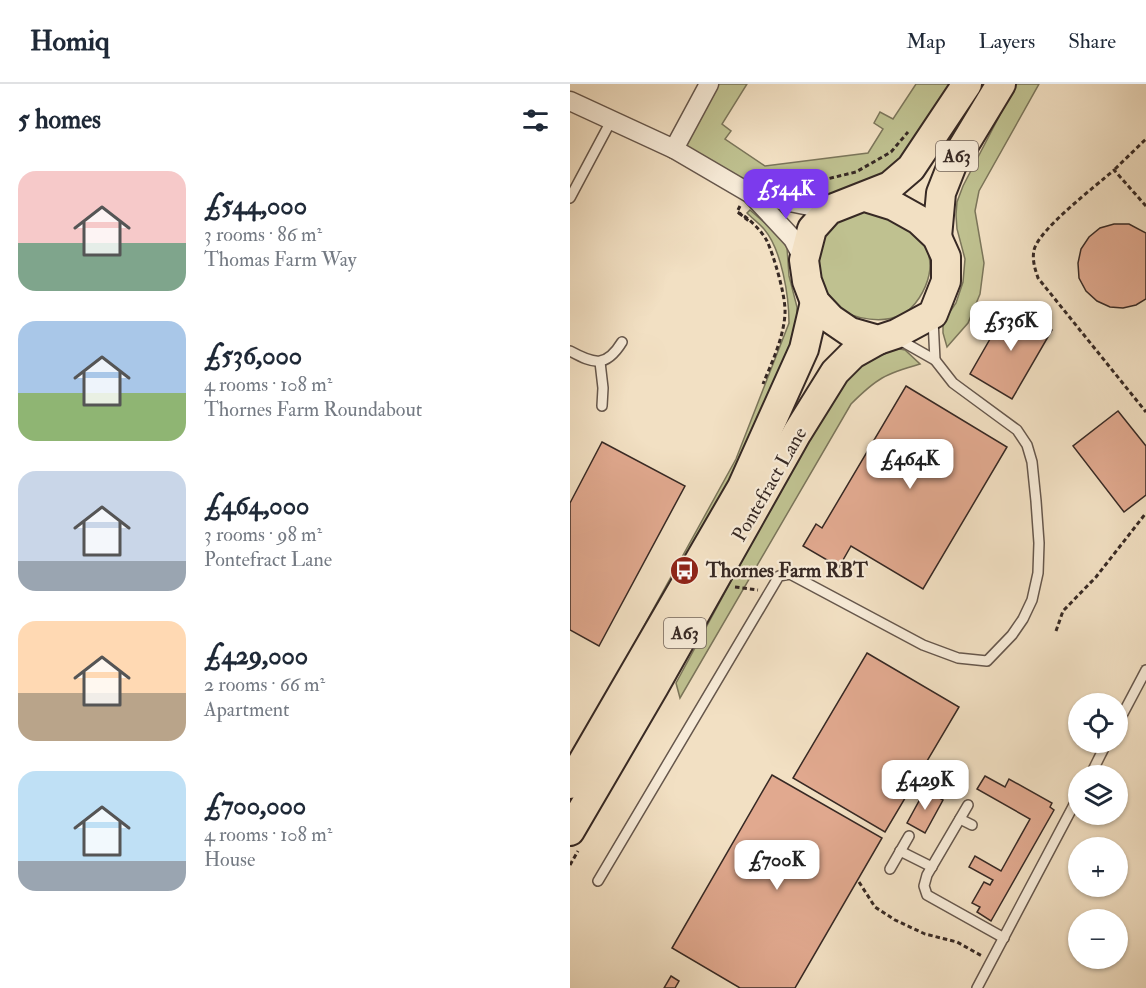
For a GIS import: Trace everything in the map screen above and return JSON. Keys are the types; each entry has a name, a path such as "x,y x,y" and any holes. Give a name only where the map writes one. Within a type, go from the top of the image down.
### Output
{"highway":[{"name":"A63","path":"967,84 911,168 890,186 830,210 812,230 804,260 807,281 815,302 831,319 850,332 885,338 933,314 946,281 946,256 937,237 941,193 952,165 1000,84"},
{"path":"864,197 894,206 919,220 937,237"},
{"name":"Pontefract Lane","path":"570,784 742,487 804,350 815,302"},
{"name":"Pontefract Lane","path":"570,831 797,433 835,372 853,354 885,338"}],"street":[{"path":"674,149 709,84"},
{"path":"570,101 674,149 751,194 793,239 804,260"},
{"path":"751,194 830,210"}],"lane":[{"path":"570,198 610,121"},
{"path":"933,314 935,360"},
{"path":"598,880 779,576 790,574 923,645 958,658 987,661 1023,619 1032,600 1038,563 1036,501 1032,462 1027,445 1017,430 953,383 935,360 885,338"},
{"path":"570,351 589,361 600,362 610,358 622,342"},
{"path":"600,362 603,388 602,406"},
{"path":"1128,704 1146,670"},
{"path":"968,805 932,867 924,886 927,896 1004,938"},
{"path":"977,988 1068,816"},
{"path":"960,819 972,825"},
{"path":"890,869 909,836"},
{"path":"900,851 932,867"}],"path":[{"path":"762,387 779,341 785,312 778,276 766,239 746,216 737,212 741,204 751,194 760,177 768,181 802,185 856,172 891,152 912,126"},
{"path":"1146,139 1042,234 1034,249 1034,265 1038,278 1146,412"},
{"path":"1114,170 1146,206"},
{"path":"1056,631 1063,611 1096,577 1146,513"},
{"path":"712,584 770,592"},
{"path":"859,882 875,907 895,920 925,934 957,942 992,961"}],"green space":[{"path":"709,84 747,84 722,124 731,131 725,139 765,166 868,153 883,129 874,123 880,112 893,119 916,84 967,84 936,133 848,202 751,194 674,149"},
{"path":"1016,84 1039,84 979,191 975,211 984,263 980,294 968,323 947,347 943,322 956,303 963,282 965,259 957,229 957,202"},
{"path":"869,208 917,233 928,253 930,270 923,292 911,308 892,318 861,318 841,310 826,295 815,265 824,230 829,224 841,216"},
{"path":"750,210 780,236 787,248 789,276 797,307 797,325 743,462 631,660 633,646 736,459 789,323 786,287 776,249 762,227 747,213"},
{"path":"895,348 905,350 920,364 882,378 851,404 680,698 676,683 809,437 851,374 872,357"}],"building":[{"path":"1114,224 1129,224 1146,233 1146,299 1136,305 1123,308 1110,307 1097,301 1086,291 1079,278 1078,263 1081,249 1089,237 1100,228"},
{"path":"1009,306 1052,330 1012,399 970,374"},
{"path":"906,386 1007,447 923,589 851,546 839,567 803,546 816,524 822,528"},
{"path":"1118,411 1146,446 1146,495 1124,512 1073,446"},
{"path":"602,442 685,486 599,646 570,630 570,503"},
{"path":"867,653 959,707 885,832 793,778"},
{"path":"772,775 882,838 795,988 740,988 672,948"},
{"path":"985,776 1005,787 1009,779 1052,803 1050,807 1054,810 991,921 977,912 980,907 972,903 984,882 990,885 993,880 969,867 975,856 1001,871 1030,819 977,789"},
{"path":"925,790 943,800 925,833 907,823"},
{"path":"671,976 679,981 675,988 664,988"}],"place":[{"name":"Thornes Farm RBT","path":"685,570"}]}
